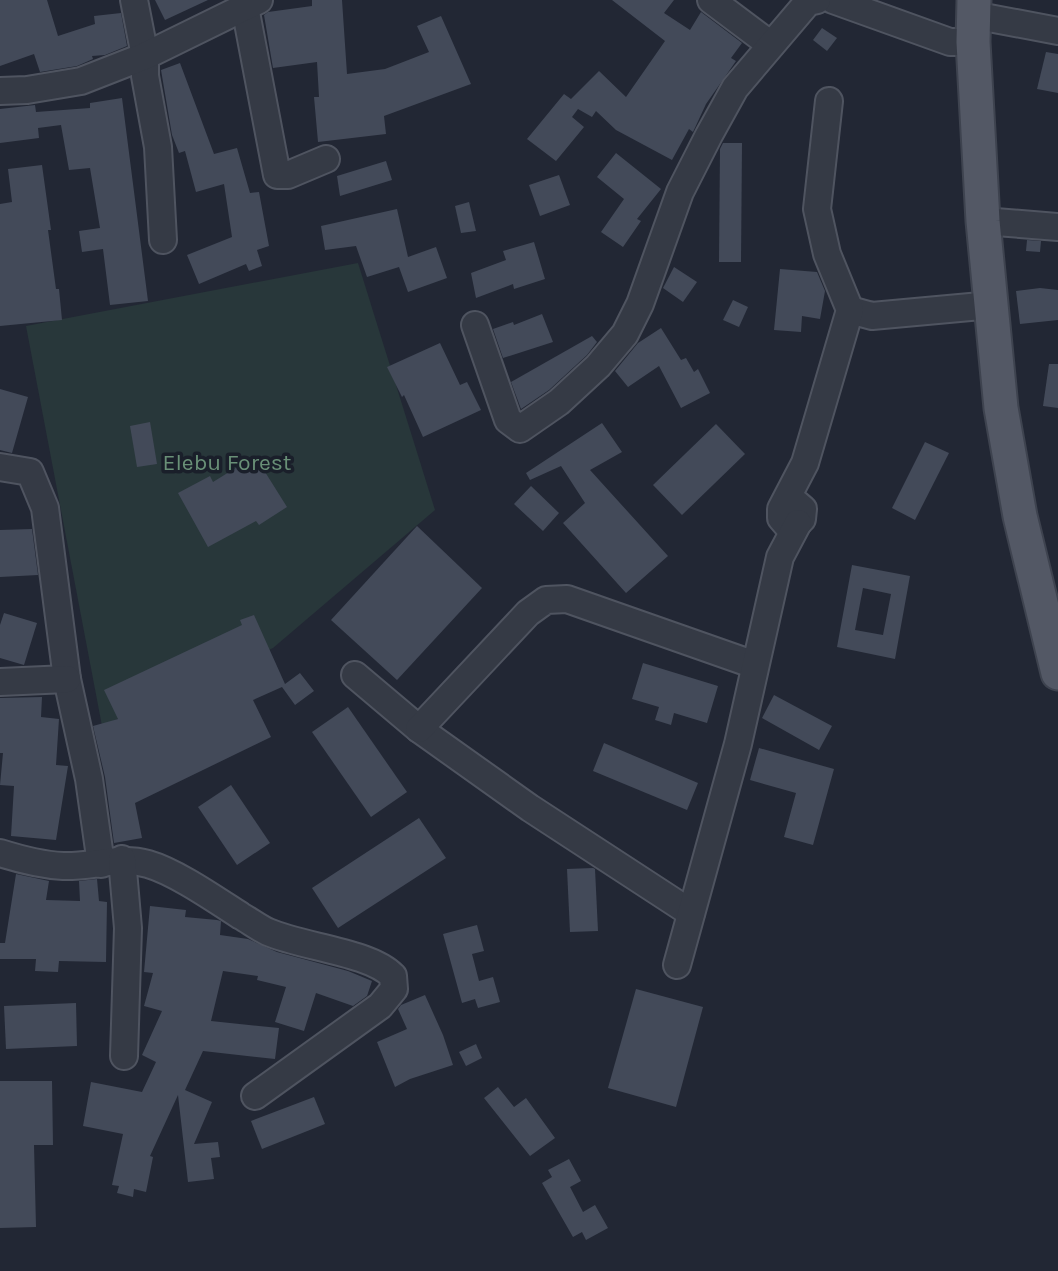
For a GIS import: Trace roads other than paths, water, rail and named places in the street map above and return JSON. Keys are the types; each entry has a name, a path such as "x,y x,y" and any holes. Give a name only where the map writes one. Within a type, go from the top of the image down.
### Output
{"main road":[{"path":"973,19 983,221 1001,408 1020,516 1057,663"}],"street":[{"path":"134,0 158,147 163,240"},
{"path":"711,0 771,46"},
{"path":"475,325 508,420 520,429 559,402 598,366 625,334 640,304 680,192 735,88 808,2 817,0"},
{"path":"833,0 950,42 973,19 1058,31"},
{"path":"0,91 81,82 145,56 252,4 276,175 288,175 326,159"},
{"path":"677,965 738,744 780,557 850,310 827,254 817,209 829,101"},
{"path":"983,221 1058,227"},
{"path":"850,310 872,316 992,304"},
{"path":"0,467 30,472 45,508 67,679 89,779 128,928 124,1056"},
{"path":"419,729 528,613 546,600 567,599 755,665"},
{"path":"355,675 419,729 530,808 691,913"},
{"path":"0,682 67,679"},
{"path":"0,853 62,866 112,862 149,864 267,932 316,948 349,954 385,967 393,976 394,989 380,1006 255,1096"}],"park label":[{"name":"Elebu Forest","path":"227,462"}]}
